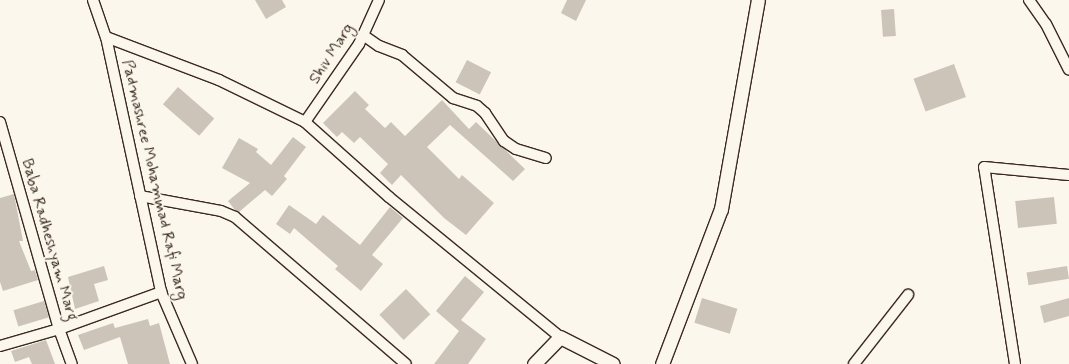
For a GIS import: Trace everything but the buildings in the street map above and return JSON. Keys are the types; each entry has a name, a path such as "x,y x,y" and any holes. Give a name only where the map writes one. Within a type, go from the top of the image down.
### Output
{"street":[{"name":"Padmashree Mohammad Rafi Marg","path":"93,0 106,37 161,292 192,364"},
{"name":"Shiv Marg","path":"305,122 363,36 379,0"},
{"path":"662,364 721,209 758,0"},
{"path":"1029,0 1046,24 1069,70"},
{"path":"363,36 380,46 402,55 453,98 477,106 485,113 504,141 516,149 546,158"},
{"path":"106,37 220,80 305,122 389,197 560,337 613,364"},
{"name":"Baba Radheshyam Marg","path":"0,122 59,329 72,364"},
{"path":"1015,364 984,167 1069,175"},
{"path":"140,196 221,211 235,217 406,364"},
{"path":"0,346 59,329 161,292"},
{"path":"854,364 908,295"},
{"path":"534,364 560,337"}]}
